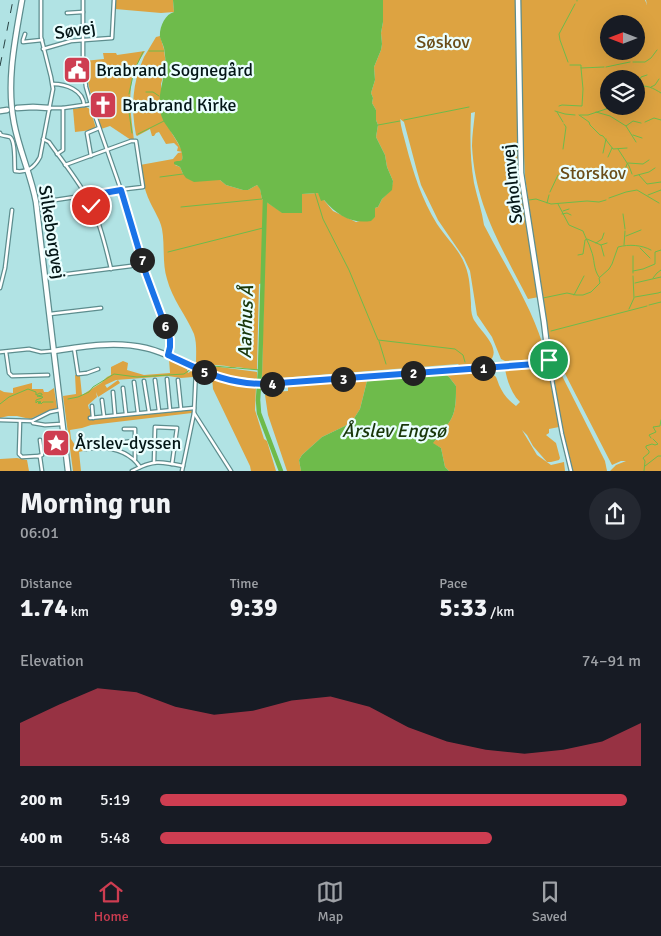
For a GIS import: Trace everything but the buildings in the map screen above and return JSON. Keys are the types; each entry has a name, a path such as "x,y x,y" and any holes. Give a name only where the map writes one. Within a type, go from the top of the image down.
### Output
{"street":[{"name":"Silkeborgvej","path":"22,0 13,59 11,96 15,128 37,204 68,471"},
{"path":"0,133 13,140 15,171 23,172 33,168 38,160 53,84 43,49 40,25 41,0"},
{"path":"83,0 84,74 91,104 121,190 146,274 170,339 168,355"},
{"name":"Søvej","path":"43,49 71,41 112,38 114,0"},
{"name":"Søholmvej","path":"518,0 522,173 549,363"},
{"path":"67,13 83,12"},
{"path":"25,34 23,42 42,40"},
{"path":"53,84 64,85 75,90 83,97 84,105"},
{"path":"17,108 63,108 91,104"},
{"path":"57,154 63,150 63,108"},
{"path":"0,111 7,110"},
{"path":"92,156 88,133 99,128"},
{"path":"43,139 49,142 86,196 100,228 111,269"},
{"path":"66,166 131,141 136,141 143,187 126,189"},
{"path":"42,202 121,190"},
{"path":"0,288 5,268 12,210"},
{"path":"52,276 132,266"},
{"path":"50,314 101,308"},
{"path":"0,352 29,349 41,352 100,345 122,345 145,348 168,355 223,379 255,384 549,363 571,471"},
{"path":"74,348 78,374 98,369"},
{"path":"6,352 9,373 12,376 48,375"},
{"path":"182,471 194,412 196,368"},
{"path":"167,379 170,410"},
{"path":"155,380 159,411"},
{"path":"178,380 181,409"},
{"path":"144,381 148,412"},
{"path":"134,382 138,413"},
{"path":"123,388 126,414"},
{"path":"113,392 115,415"},
{"path":"102,400 104,416"},
{"path":"92,406 92,418 194,408"},
{"path":"0,420 32,421 50,412 61,410"},
{"path":"194,412 231,471"},
{"path":"20,421 19,454 22,457 39,456"},
{"path":"32,421 33,423 45,425 63,424"},
{"path":"154,462 155,427 177,428 172,464"},
{"path":"124,429 135,429 135,459"},
{"path":"39,456 42,455 40,440"},
{"path":"124,442 135,442"},
{"path":"84,445 85,449 100,447 126,454 135,459 140,467"},
{"path":"39,456 42,471"},
{"path":"132,471 154,462 183,466"}],"green space":[{"path":"116,0 173,0 174,12 161,13 115,9"},
{"name":"Søskov","path":"383,0 517,0 519,172 539,297 528,299 491,226 484,207 474,168 472,146 475,112 471,113 470,140 472,166 484,225 527,305 541,339 545,358 505,361 501,359 492,337 477,315 470,271 464,258 438,220 421,185 404,122 400,119 422,196 437,224 459,254 467,270 472,316 489,340 494,352 488,363 262,379 264,283 259,284 257,370 196,364 194,334 169,286 165,273 162,229 146,193 140,165 173,159 178,153 183,152 182,160 175,165 180,167 183,174 220,180 226,185 243,190 248,190 257,185 260,188 262,199 283,213 302,213 302,194 318,193 333,211 356,222 375,217 375,208 378,207 382,199 391,190 393,181 387,167 385,155 376,137 378,125 371,93 375,80 374,67 382,44"},
{"name":"Storskov","path":"520,0 645,0 647,5 646,0 661,0 661,471 610,471 616,465 626,461 612,465 559,362 549,336 547,337 525,176 524,155 522,155"},
{"path":"160,36 166,66 161,84 163,118 183,152 177,151 178,147 174,143 166,144 159,132 152,136 150,129 136,135 133,105 137,76 144,57 156,37"},
{"path":"145,51 135,68 131,86 130,104 134,140 131,140 110,126 101,129 84,61 104,59 103,53 116,53 117,55"},
{"path":"86,107 90,109 96,128 75,132 73,109"},
{"path":"551,354 605,461 607,471 573,471 560,413"},
{"path":"169,359 191,368 187,369 188,373 193,370 193,377 168,376 116,380 105,385 107,388 118,380 120,383 98,397 96,392 97,397 88,405 92,416 90,419 192,409 192,413 91,425 70,430 71,439 75,445 83,448 83,451 79,452 81,471 73,471 63,396 76,394 75,375 80,376 82,395 111,375 111,367 123,361 128,363 127,370 144,375 170,373"},
{"path":"201,366 257,372 257,379 231,376"},
{"path":"546,366 549,370 559,427 549,429 549,433 546,435 556,443 559,460 547,462 522,430 537,455 551,465 564,462 565,471 449,471 445,467 441,448 432,443 437,439 435,435 451,420 455,408 456,386 445,374 480,371 492,374 496,377 504,394 516,406 520,402 514,395 505,369"},
{"path":"212,377 236,384 256,387 255,410 276,471 251,471 213,389"},
{"path":"367,381 360,409 353,420 322,437 302,455 299,460 301,471 287,471 268,415 265,395 272,392 288,391 288,385"},
{"path":"32,383 32,389 43,389 44,392 54,388 57,408 30,419 17,416 0,418 0,390 13,393 13,388"},
{"path":"17,458 27,460 29,471 0,471 0,459"}],"water":[{"path":"173,0 383,0 382,44 374,67 375,80 371,93 378,125 376,137 385,155 387,167 393,181 392,190 375,208 375,217 371,221 351,220 339,214 324,200 321,201 318,193 302,194 302,213 282,213 262,199 257,185 248,190 243,190 226,185 220,180 194,182 186,178 180,167 174,164 175,161 182,160 181,150 163,120 160,107 165,63 160,33 165,18 174,12"},
{"name":"Årslev Engsø","path":"445,374 456,386 455,408 451,420 435,435 437,438 433,443 441,448 445,467 449,471 301,471 299,460 302,455 322,437 353,420 360,409 367,381"}],"waterway":[{"path":"568,62 559,34 575,4"},
{"path":"633,62 645,62 657,50"},
{"path":"149,51 164,51"},
{"path":"129,94 134,71 143,52"},
{"path":"606,67 630,62"},
{"path":"570,65 581,65 581,68 604,67"},
{"path":"559,106 582,106 581,68"},
{"path":"651,87 659,79"},
{"path":"645,86 661,93"},
{"path":"146,92 153,92 159,96"},
{"path":"129,97 132,133"},
{"path":"404,120 469,107"},
{"path":"555,111 575,115"},
{"path":"580,115 588,115 600,111"},
{"path":"557,112 563,122"},
{"path":"596,112 610,116 626,126 633,121 641,123"},
{"path":"579,115 589,122 613,149 627,148"},
{"path":"645,122 654,118 661,120"},
{"path":"138,134 164,121"},
{"path":"378,125 400,121"},
{"path":"563,149 566,127 564,124"},
{"path":"626,126 636,142"},
{"path":"633,135 642,138"},
{"path":"603,153 606,139"},
{"path":"608,157 612,148"},
{"path":"618,149 632,174"},
{"path":"628,163 643,164 649,160"},
{"path":"617,170 621,170 627,164"},
{"path":"634,176 649,172 655,168"},
{"path":"160,177 183,174"},
{"path":"550,192 558,175"},
{"path":"639,175 647,184 661,182"},
{"path":"609,198 637,190 659,203"},
{"path":"648,195 661,190"},
{"path":"315,193 323,219 349,270 378,340 455,349 463,355 465,362"},
{"path":"547,203 549,195"},
{"path":"181,207 262,199"},
{"path":"529,200 536,199 551,204 606,200"},
{"name":"Aarhus Å","path":"265,200 258,400 259,413 281,471"},
{"path":"558,204 569,225 583,231 599,277"},
{"path":"563,211 569,209"},
{"path":"562,214 567,213 571,215"},
{"path":"623,214 625,229"},
{"path":"168,252 263,228"},
{"path":"626,236 641,230"},
{"path":"624,245 625,231"},
{"path":"596,243 602,239 604,233"},
{"path":"578,255 583,254 585,240 587,239 601,245 604,256"},
{"path":"601,245 607,243"},
{"path":"543,298 567,293 583,295 591,292 600,283 599,278 609,269 618,247 635,245 651,250"},
{"path":"640,248 650,258"},
{"path":"633,271 655,264 655,252 661,250"},
{"path":"633,256 633,273"},
{"path":"653,278 661,270"},
{"path":"574,295 584,276"},
{"path":"629,309 634,298 633,276"},
{"path":"635,283 661,277"},
{"path":"635,297 661,292"},
{"path":"649,305 661,302"},
{"path":"551,331 647,306"},
{"path":"379,341 386,364"},
{"path":"201,365 260,370"},
{"path":"68,399 89,392 93,387 114,374 137,377 184,374 191,369"},
{"path":"0,404 9,397 28,389 36,392 36,395 42,394 37,396 43,397 36,400 36,403 38,401 39,404 40,401 41,404 43,402 53,402"},
{"path":"651,438 649,435 656,432 653,427 660,426 661,420"},
{"path":"644,471 645,461 643,458 649,453 646,446 658,444 653,439"},
{"path":"645,466 658,456 661,456"}],"railway":[{"path":"0,66 13,0"}],"place":[{"name":"Brabrand Sognegård","path":"77,70"},
{"name":"Brabrand Kirke","path":"103,105"},
{"name":"Årslev-dyssen","path":"56,443"}],"route":[{"path":"91,206 86,196 121,190 150,287 170,339 168,355 210,375 238,382 266,384 549,363 549,360"}]}
